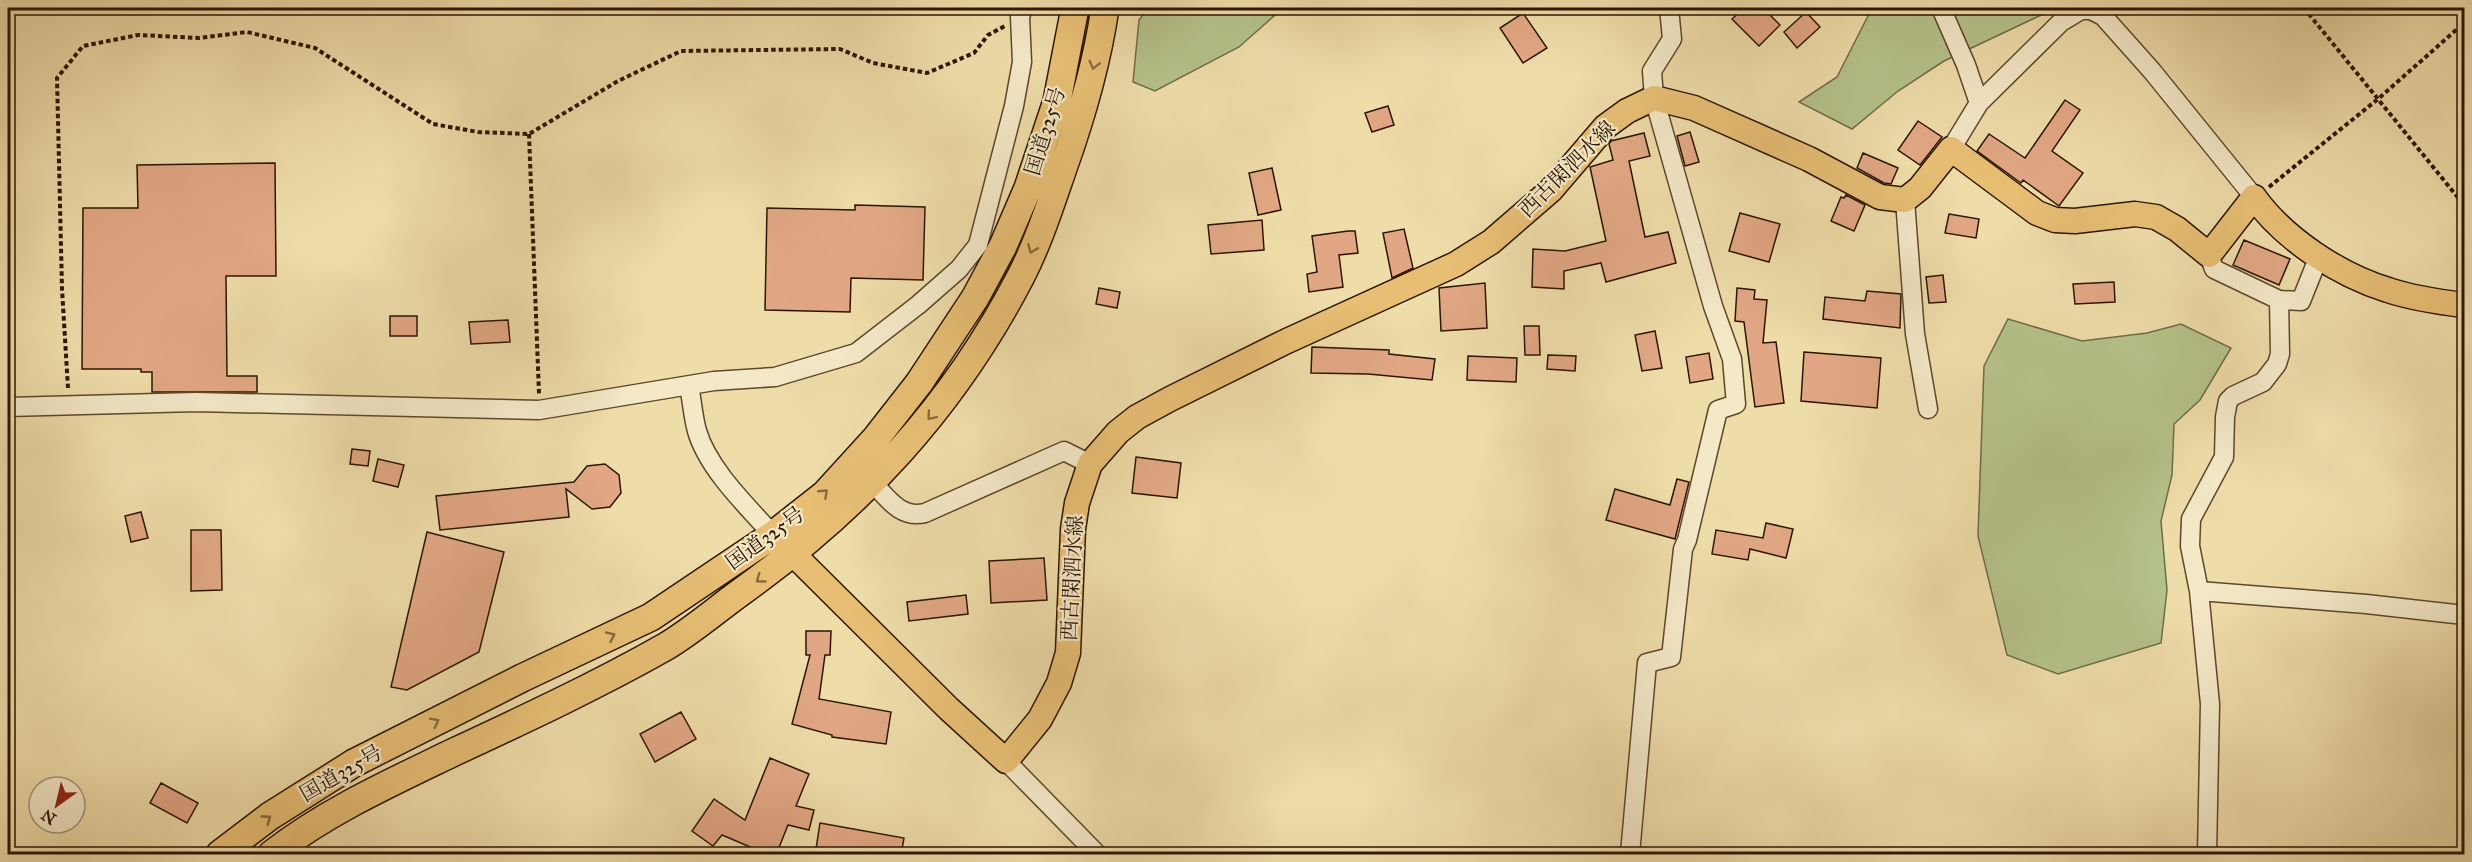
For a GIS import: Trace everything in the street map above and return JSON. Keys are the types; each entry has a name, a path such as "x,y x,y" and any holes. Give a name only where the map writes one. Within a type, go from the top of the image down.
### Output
{"highway":[{"name":"国道325号","path":"220,855 270,816 354,763 522,678 651,617 773,535 825,494 876,438 919,383 975,298 1003,246 1028,188 1057,101 1075,8"},
{"name":"国道325号","path":"272,855 287,842 367,794 537,713 667,645 794,554 872,483 943,402 964,374 1022,273 1051,202 1081,117 1105,8"}],"main road":[{"path":"1654,98 1694,108 1730,123 1809,159 1880,197 1905,200 1920,188 1951,149 2037,213 2055,220 2075,221 2135,214 2156,218 2177,229 2209,255 2254,197 2268,217 2286,234 2367,283 2389,291 2464,305"},
{"name":"西古閑泗水線","path":"1006,761 1040,718 1059,683 1068,653 1073,529 1077,503 1090,464 1118,432 1137,417 1170,399 1287,341 1456,264 1491,242 1551,190 1605,127 1627,111 1654,98"},
{"path":"773,535 949,709 1006,761"}],"street":[{"path":"1630,855 1647,663 1671,657 1683,549 1718,410 1736,404 1732,358 1713,306 1654,98 1652,70 1672,39 1669,8"},
{"path":"1941,8 1966,65 1979,103"},
{"path":"1951,149 1979,103 2061,22 2081,10 2091,10 2103,16 2137,54 2254,197"},
{"path":"8,407 196,402 539,410 714,381 774,377 856,353 918,305 959,269 978,245 1014,106 1022,62 1022,12"},
{"path":"1905,200 1916,334 1928,409"},
{"path":"2209,255 2214,269 2278,300 2301,301 2319,256"},
{"path":"2207,855 2210,704 2199,591 2190,546 2191,519 2224,457 2225,417 2228,401 2233,396 2263,382 2277,363 2280,354 2278,300"},
{"path":"689,386 697,431 705,451 729,486 773,535"},
{"path":"872,483 902,512 914,516 926,513 1064,451 1090,464"},
{"path":"2199,591 2366,604 2464,615"},
{"path":"1006,761 1095,854"}],"path":[{"path":"2304,8 2464,205"},
{"path":"69,406 62,289 57,78 83,46 138,35 198,38 247,32 315,48 433,124 478,132 529,134 618,81 681,51 840,49 873,63 927,73 974,53 988,35 1022,12"},
{"path":"2254,197 2273,185 2378,99 2464,23"},
{"path":"529,134 539,410"}],"green space":[{"path":"1148,8 1283,8 1239,47 1155,91 1133,82 1139,20"},
{"path":"1872,8 2056,8 1944,61 1898,91 1852,129 1799,102 1837,77"},
{"path":"2008,319 2082,341 2147,333 2181,324 2231,348 2200,400 2174,424 2172,475 2161,521 2167,590 2161,643 2058,674 2007,655 1978,536 1984,366"}],"building":[{"path":"1744,8 1763,8 1780,25 1759,46 1732,19"},
{"path":"1806,12 1820,27 1797,48 1784,32"},
{"path":"1523,13 1547,48 1523,63 1500,28"},
{"path":"2065,100 2080,110 2052,151 2083,173 2059,206 2023,180 2021,183 1977,151 1989,134 2025,158"},
{"path":"1388,106 1394,125 1372,132 1365,113"},
{"path":"1918,121 1942,137 1920,165 1898,150"},
{"path":"1690,132 1699,162 1685,166 1677,136"},
{"path":"1644,133 1650,156 1629,161 1645,237 1668,232 1676,263 1606,282 1601,263 1564,271 1564,289 1532,287 1533,249 1565,251 1606,241 1590,167 1613,160 1609,144 1611,141"},
{"path":"1863,153 1898,168 1891,184 1884,183 1857,168"},
{"path":"275,163 276,276 226,276 227,376 257,376 257,392 152,392 152,372 141,372 141,369 82,369 83,208 138,208 137,165"},
{"path":"1272,168 1281,210 1258,215 1249,173"},
{"path":"1846,195 1865,205 1854,231 1831,221 1841,197 1844,198"},
{"path":"855,205 925,207 923,280 851,278 850,312 765,310 767,208 855,210"},
{"path":"1740,213 1780,224 1769,262 1729,251"},
{"path":"1949,214 1979,219 1976,238 1945,233"},
{"path":"1262,220 1264,250 1211,254 1208,225"},
{"path":"1404,229 1413,268 1392,278 1383,233"},
{"path":"1355,231 1358,253 1339,255 1343,287 1309,292 1307,274 1317,272 1312,236"},
{"path":"2244,240 2290,259 2279,285 2233,265"},
{"path":"1943,275 1946,302 1929,303 1926,277"},
{"path":"2114,282 2115,302 2075,304 2073,284"},
{"path":"1485,283 1487,328 1441,331 1439,288"},
{"path":"1099,288 1120,292 1117,308 1096,304"},
{"path":"1737,288 1755,290 1754,299 1767,300 1763,343 1776,342 1784,403 1755,407 1744,322 1735,321"},
{"path":"1867,291 1901,294 1900,328 1823,319 1825,297 1865,301"},
{"path":"390,316 417,316 417,336 390,336"},
{"path":"508,320 510,342 471,344 469,322"},
{"path":"1524,326 1539,326 1540,355 1525,355"},
{"path":"1655,331 1662,368 1642,371 1635,335"},
{"path":"1312,347 1389,350 1389,354 1435,359 1432,380 1368,374 1311,373"},
{"path":"1804,352 1881,358 1877,408 1801,401"},
{"path":"1709,353 1713,379 1690,383 1686,357"},
{"path":"1548,355 1576,356 1575,371 1547,369"},
{"path":"1468,356 1517,358 1516,382 1467,380"},
{"path":"352,449 370,451 368,466 350,464"},
{"path":"1136,457 1181,463 1177,498 1132,493"},
{"path":"378,459 404,465 398,487 373,481"},
{"path":"605,464 619,475 621,493 610,507 592,509 566,489 569,517 440,530 436,496 574,482 587,466"},
{"path":"1677,479 1689,482 1675,539 1606,520 1615,489 1670,505"},
{"path":"141,512 148,538 131,542 125,516"},
{"path":"1766,523 1793,529 1786,558 1750,549 1748,560 1712,554 1716,530 1763,538"},
{"path":"191,530 221,530 222,590 191,591"},
{"path":"427,532 504,552 479,652 407,690 391,687"},
{"path":"1044,558 1047,600 991,603 989,561"},
{"path":"966,595 968,614 909,621 907,602"},
{"path":"806,631 831,631 830,655 825,655 819,699 891,712 886,744 832,737 832,735 792,724 810,655 806,655"},
{"path":"681,712 696,739 655,762 640,734"},
{"path":"770,758 809,774 796,806 814,810 809,830 788,825 776,855 769,855 722,835 713,846 692,831 714,799 745,820"},
{"path":"161,783 198,803 187,823 150,803"},
{"path":"820,823 904,838 901,855 847,855 816,849"}]}
